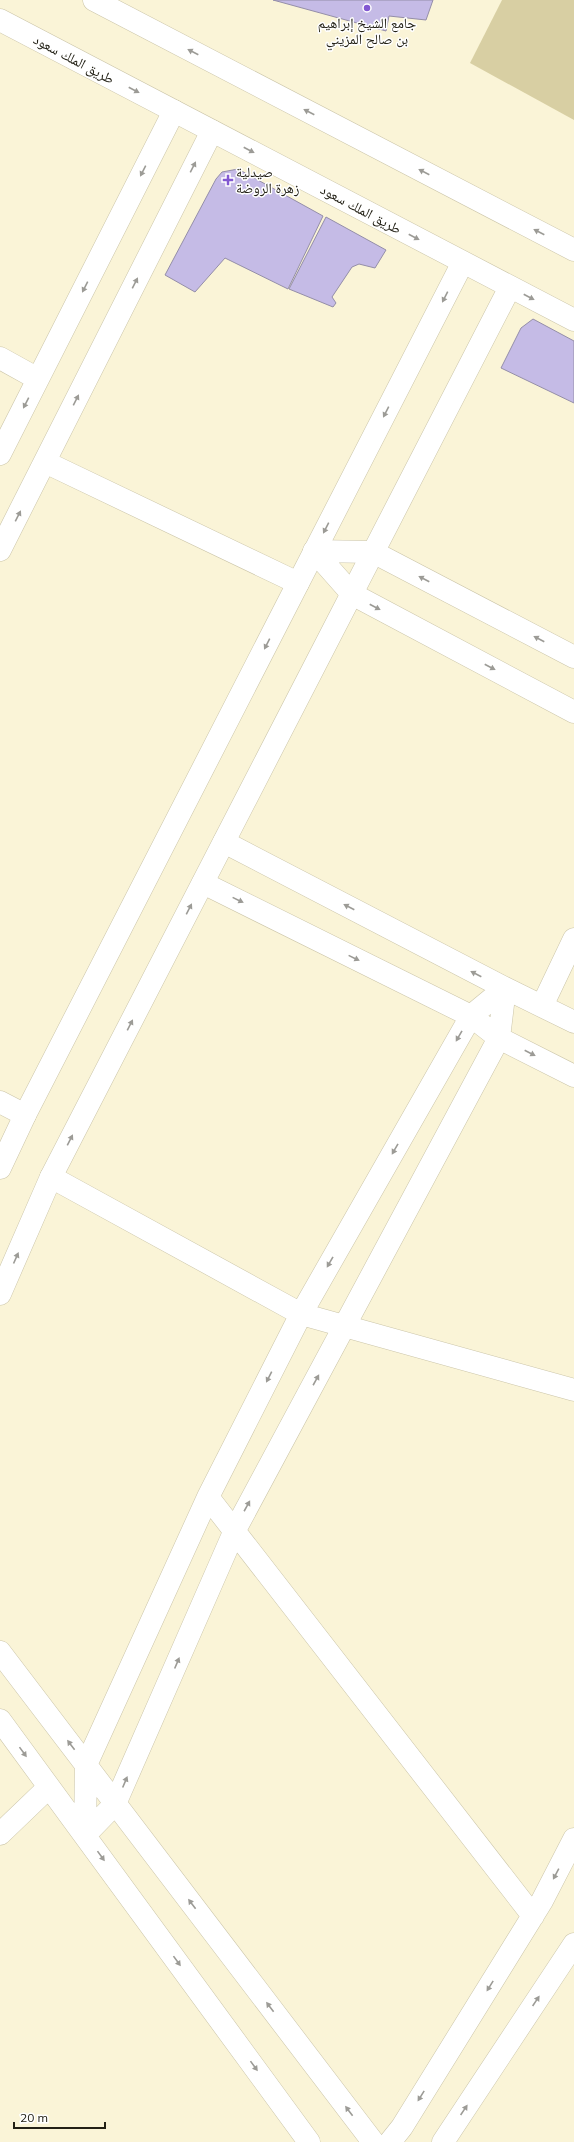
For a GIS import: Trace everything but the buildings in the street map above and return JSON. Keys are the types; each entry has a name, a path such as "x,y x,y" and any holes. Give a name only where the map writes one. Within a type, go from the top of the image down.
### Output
{"street":[{"path":"94,0 574,250"},
{"name":"طريق الملك سعود","path":"0,20 574,320"},
{"path":"0,454 7,421 38,379 174,111"},
{"path":"0,550 212,131"},
{"path":"0,1168 25,1115 463,262"},
{"path":"0,1294 51,1177 510,287"},
{"path":"0,358 38,379"},
{"path":"45,462 298,582"},
{"path":"314,551 373,552 574,657"},
{"path":"314,551 352,594 574,712"},
{"path":"224,842 505,988 574,1022"},
{"path":"203,883 471,1016 500,1038 574,1076"},
{"path":"542,1006 574,939"},
{"path":"85,1835 86,1765 208,1497 301,1314 471,1016 505,988"},
{"path":"85,1835 116,1804 235,1530 500,1038 505,988"},
{"path":"0,1102 25,1115"},
{"path":"51,1177 301,1314 344,1328 574,1390"},
{"path":"208,1497 533,1916"},
{"path":"0,1652 372,2142"},
{"path":"0,1720 310,2142"},
{"path":"0,1834 49,1787"},
{"path":"390,2142 402,2128 533,1916 574,1839"},
{"path":"443,2142 574,1944"}],"shaded area":[{"path":"502,0 574,0 574,120 470,63"}],"place":[{"name":"جامع الشيخ إبراهيم بن صالح المزيني","path":"367,8"},
{"name":"صيدلية زهرة الروضة","path":"228,180"}]}
